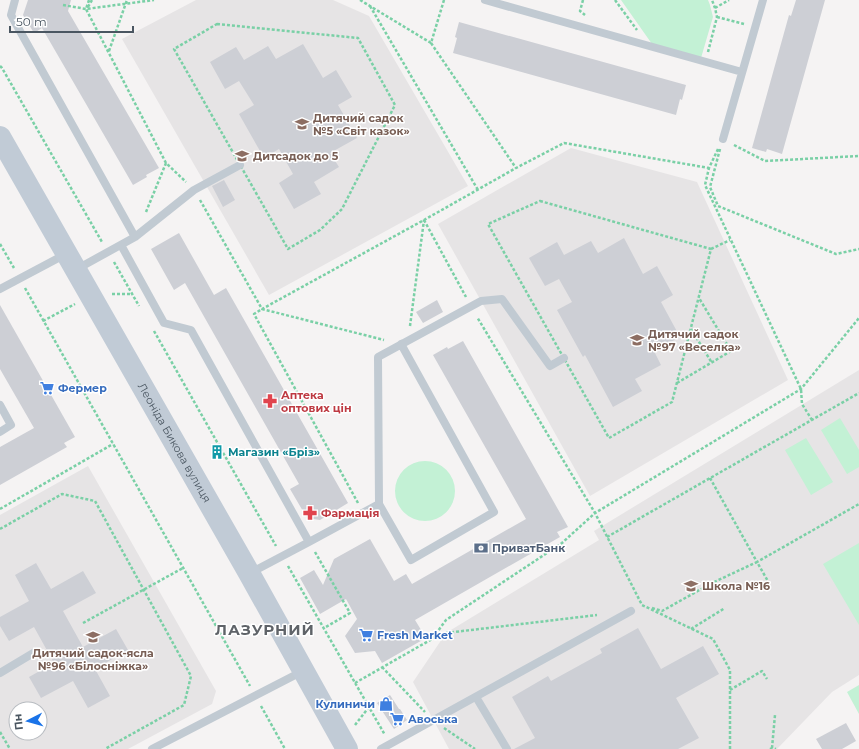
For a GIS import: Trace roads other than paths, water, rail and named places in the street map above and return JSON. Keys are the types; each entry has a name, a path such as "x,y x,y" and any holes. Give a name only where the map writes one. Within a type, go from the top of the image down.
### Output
{"street":[{"name":"Леоніда Бикова вулиця","path":"0,137 249,573 347,749"}],"lane":[{"path":"15,0 11,15 135,237"},
{"path":"485,0 742,72"},
{"path":"723,139 763,0"},
{"path":"0,289 19,278 108,252 122,245 135,237 194,190 240,165"},
{"path":"122,245 164,323 191,330 309,542"},
{"path":"404,343 494,512 411,560 379,504 378,357 481,301 502,299 550,366 564,358"},
{"path":"0,405 11,425 0,432"},
{"path":"249,573 379,504"},
{"path":"381,749 630,611"},
{"path":"0,673 35,652"},
{"path":"152,749 303,671"},
{"path":"476,697 507,749"}],"place":[{"name":"Дитячий садок №5 «Світ казок»","path":"302,124"},
{"name":"Дитсадок до 5","path":"242,156"},
{"name":"Дитячий садок №97 «Веселка»","path":"637,340"},
{"name":"Фермер","path":"47,388"},
{"name":"Аптека оптових цін","path":"270,401"},
{"name":"Магазин «Бріз»","path":"217,452"},
{"name":"Фармація","path":"310,513"},
{"name":"ПриватБанк","path":"481,548"},
{"name":"Школа №16","path":"691,586"},
{"name":"Fresh Market","path":"366,635"},
{"name":"Дитячий садок-ясла №96 «Білосніжка»","path":"93,637"},
{"name":"Кулиничи","path":"386,704"},
{"name":"Авоська","path":"397,719"}],"district":[{"name":"ЛАЗУРНИЙ","path":"265,630"}]}
